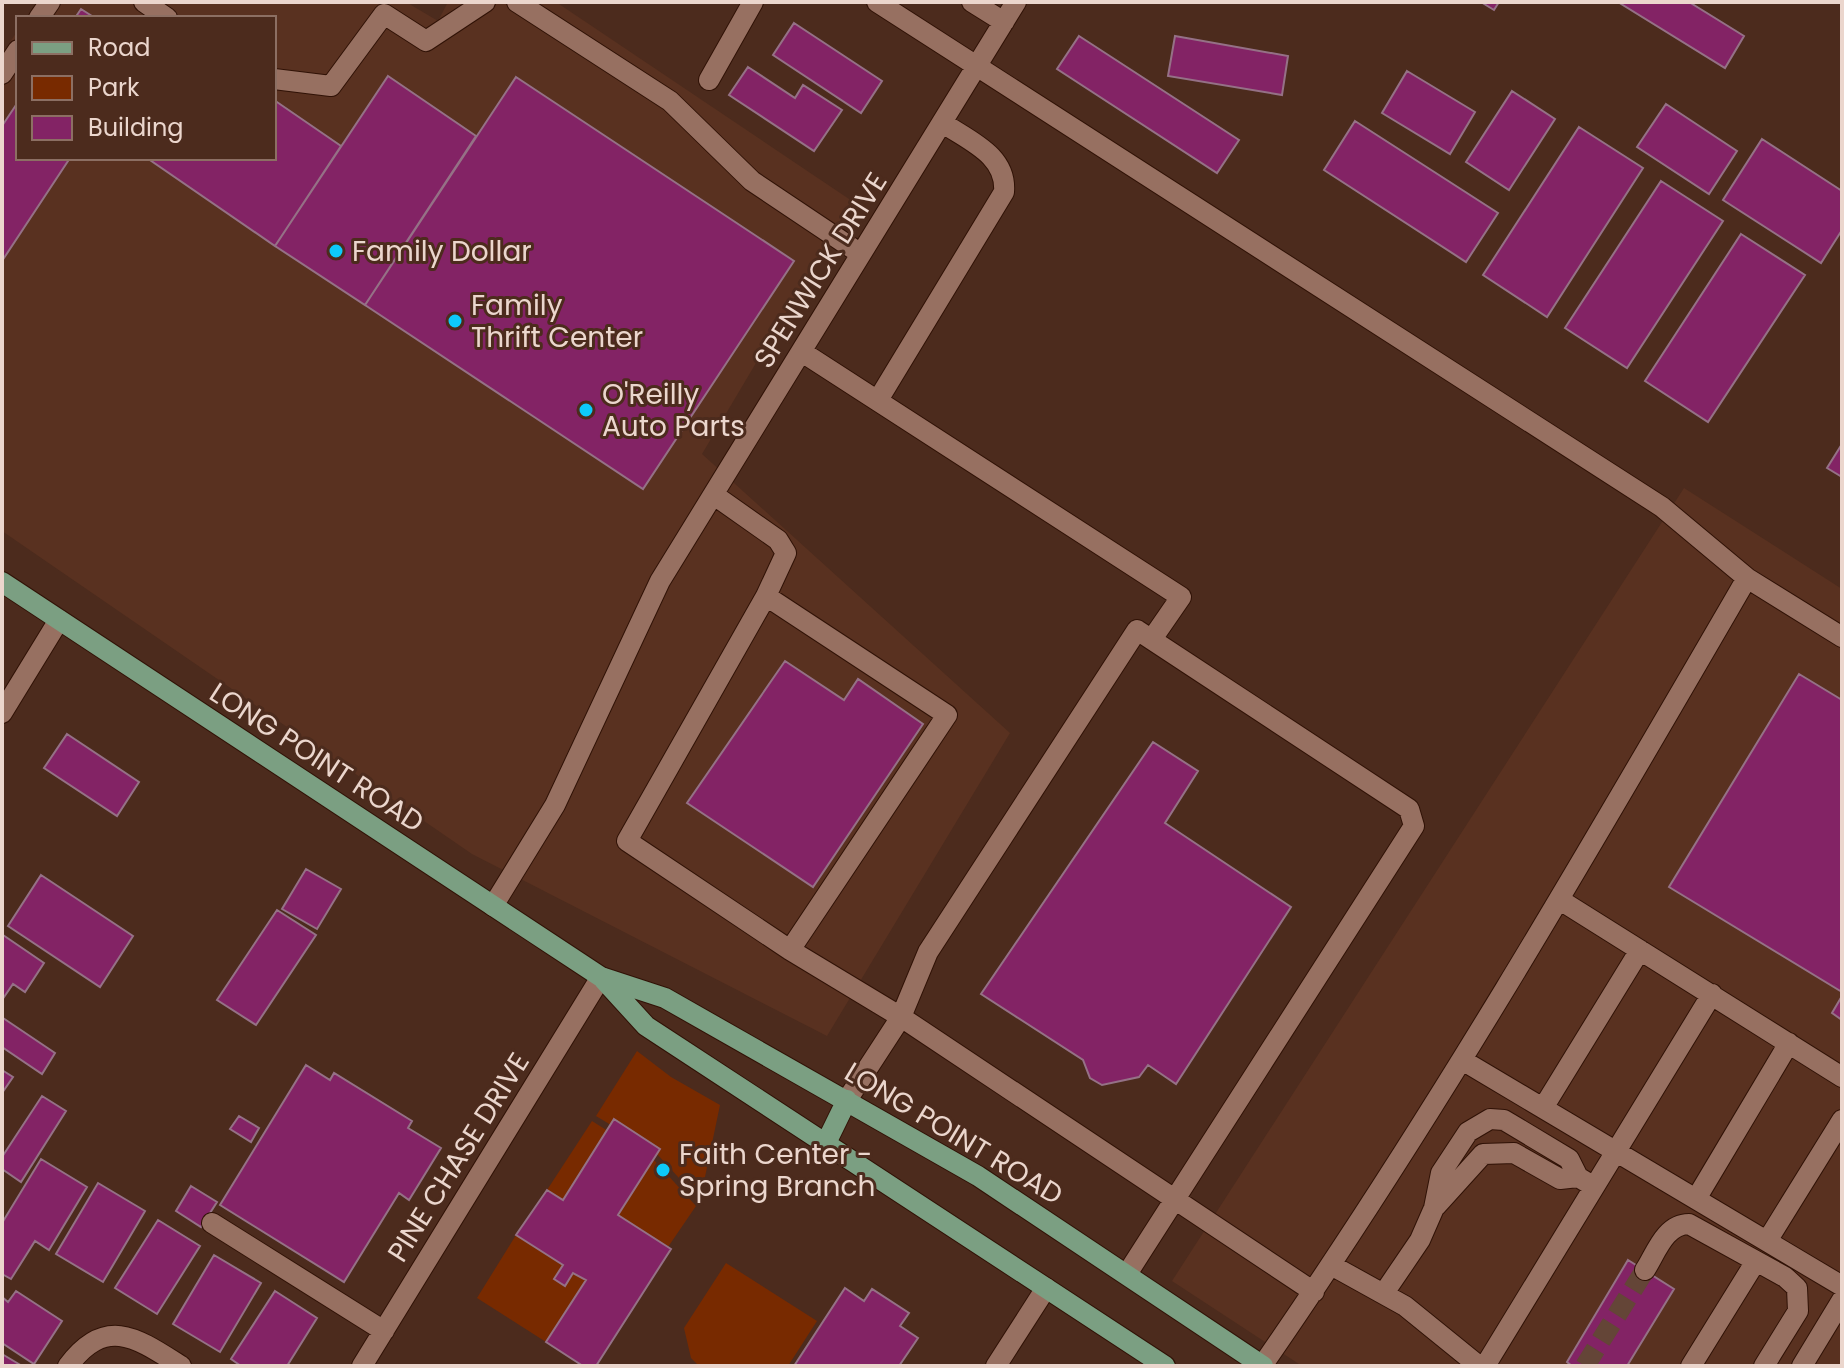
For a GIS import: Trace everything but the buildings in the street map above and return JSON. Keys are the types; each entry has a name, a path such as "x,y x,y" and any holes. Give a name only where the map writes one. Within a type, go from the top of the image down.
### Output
{"main road":[{"name":"LONG POINT ROAD","path":"2,582 601,977 646,1026 1046,1288 1138,1359 1165,1366"},
{"name":"LONG POINT ROAD","path":"601,977 665,998 978,1176 1262,1366"},
{"path":"825,1145 847,1100"}],"street":[{"path":"144,2 164,16"},
{"path":"276,79 331,86 384,14 426,41 485,2"},
{"path":"517,2 670,101 752,181 861,254"},
{"path":"709,80 753,2"},
{"path":"972,2 1004,22"},
{"name":"SPENWICK DRIVE","path":"493,906 555,805 660,581 1016,2"},
{"path":"883,4 1662,507 1747,578 1842,637"},
{"path":"2,74 16,53"},
{"path":"878,400 1004,192 1000,166 990,154 943,123"},
{"path":"802,352 1181,597 1152,639"},
{"path":"714,495 778,540 786,553 766,596 627,841 790,950 901,1017 1314,1292"},
{"path":"1262,1366 1314,1292 1462,1060 1560,900 1747,578"},
{"path":"766,596 947,715 790,950"},
{"path":"5,701 59,620"},
{"path":"847,1100 901,1017 928,952 1137,630 1152,639 1409,809 1414,826 1127,1274"},
{"path":"1560,900 1842,1077"},
{"path":"1543,1108 1640,950"},
{"name":"PINE CHASE DRIVE","path":"362,1366 601,977"},
{"path":"1485,1366 1586,1182 1616,1151 1712,994"},
{"path":"1696,1199 1789,1043"},
{"path":"1462,1060 1842,1286"},
{"path":"1384,1293 1420,1240 1434,1208 1441,1173 1468,1132 1490,1119 1504,1120 1569,1159 1586,1182"},
{"path":"1767,1241 1842,1120"},
{"path":"1434,1208 1483,1154 1514,1153 1560,1179 1586,1182"},
{"path":"212,1223 384,1331"},
{"path":"1645,1270 1667,1234 1681,1224 1699,1228 1797,1288 1800,1300 1798,1311 1764,1366"},
{"path":"1691,1366 1756,1261"},
{"path":"1331,1265 1384,1293 1479,1366"},
{"path":"996,1366 1046,1288"},
{"path":"1802,1366 1834,1332 1842,1300"},
{"path":"68,1366 89,1342 119,1334 148,1345 181,1366"}],"shaded area":[{"path":"37,2 406,2 438,21 448,2 556,2 852,201 702,454 1010,733 827,1036 472,854 2,531 2,54 16,33 16,160 276,160 276,16 27,16"},
{"path":"1684,488 1842,589 1842,1366 1302,1366 1172,1281"}],"green space":[{"path":"637,1051 671,1077 720,1105 700,1201 657,1154 659,1148 615,1120 611,1125 596,1116"},
{"path":"592,1121 608,1131 563,1200 547,1190"},
{"path":"653,1159 696,1206 668,1247 618,1215"},
{"path":"516,1235 563,1265 565,1286 573,1273 586,1280 546,1342 477,1298"},
{"path":"726,1263 817,1321 788,1366 699,1366 691,1358 684,1328"}],"tunnel":[{"path":"1585,1366 1645,1270"}],"place":[{"name":"Family Dollar","path":"336,251"},
{"name":"Family Thrift Center","path":"455,321"},
{"name":"O'Reilly Auto Parts","path":"586,410"},
{"name":"Faith Center - Spring Branch","path":"663,1170"}]}
